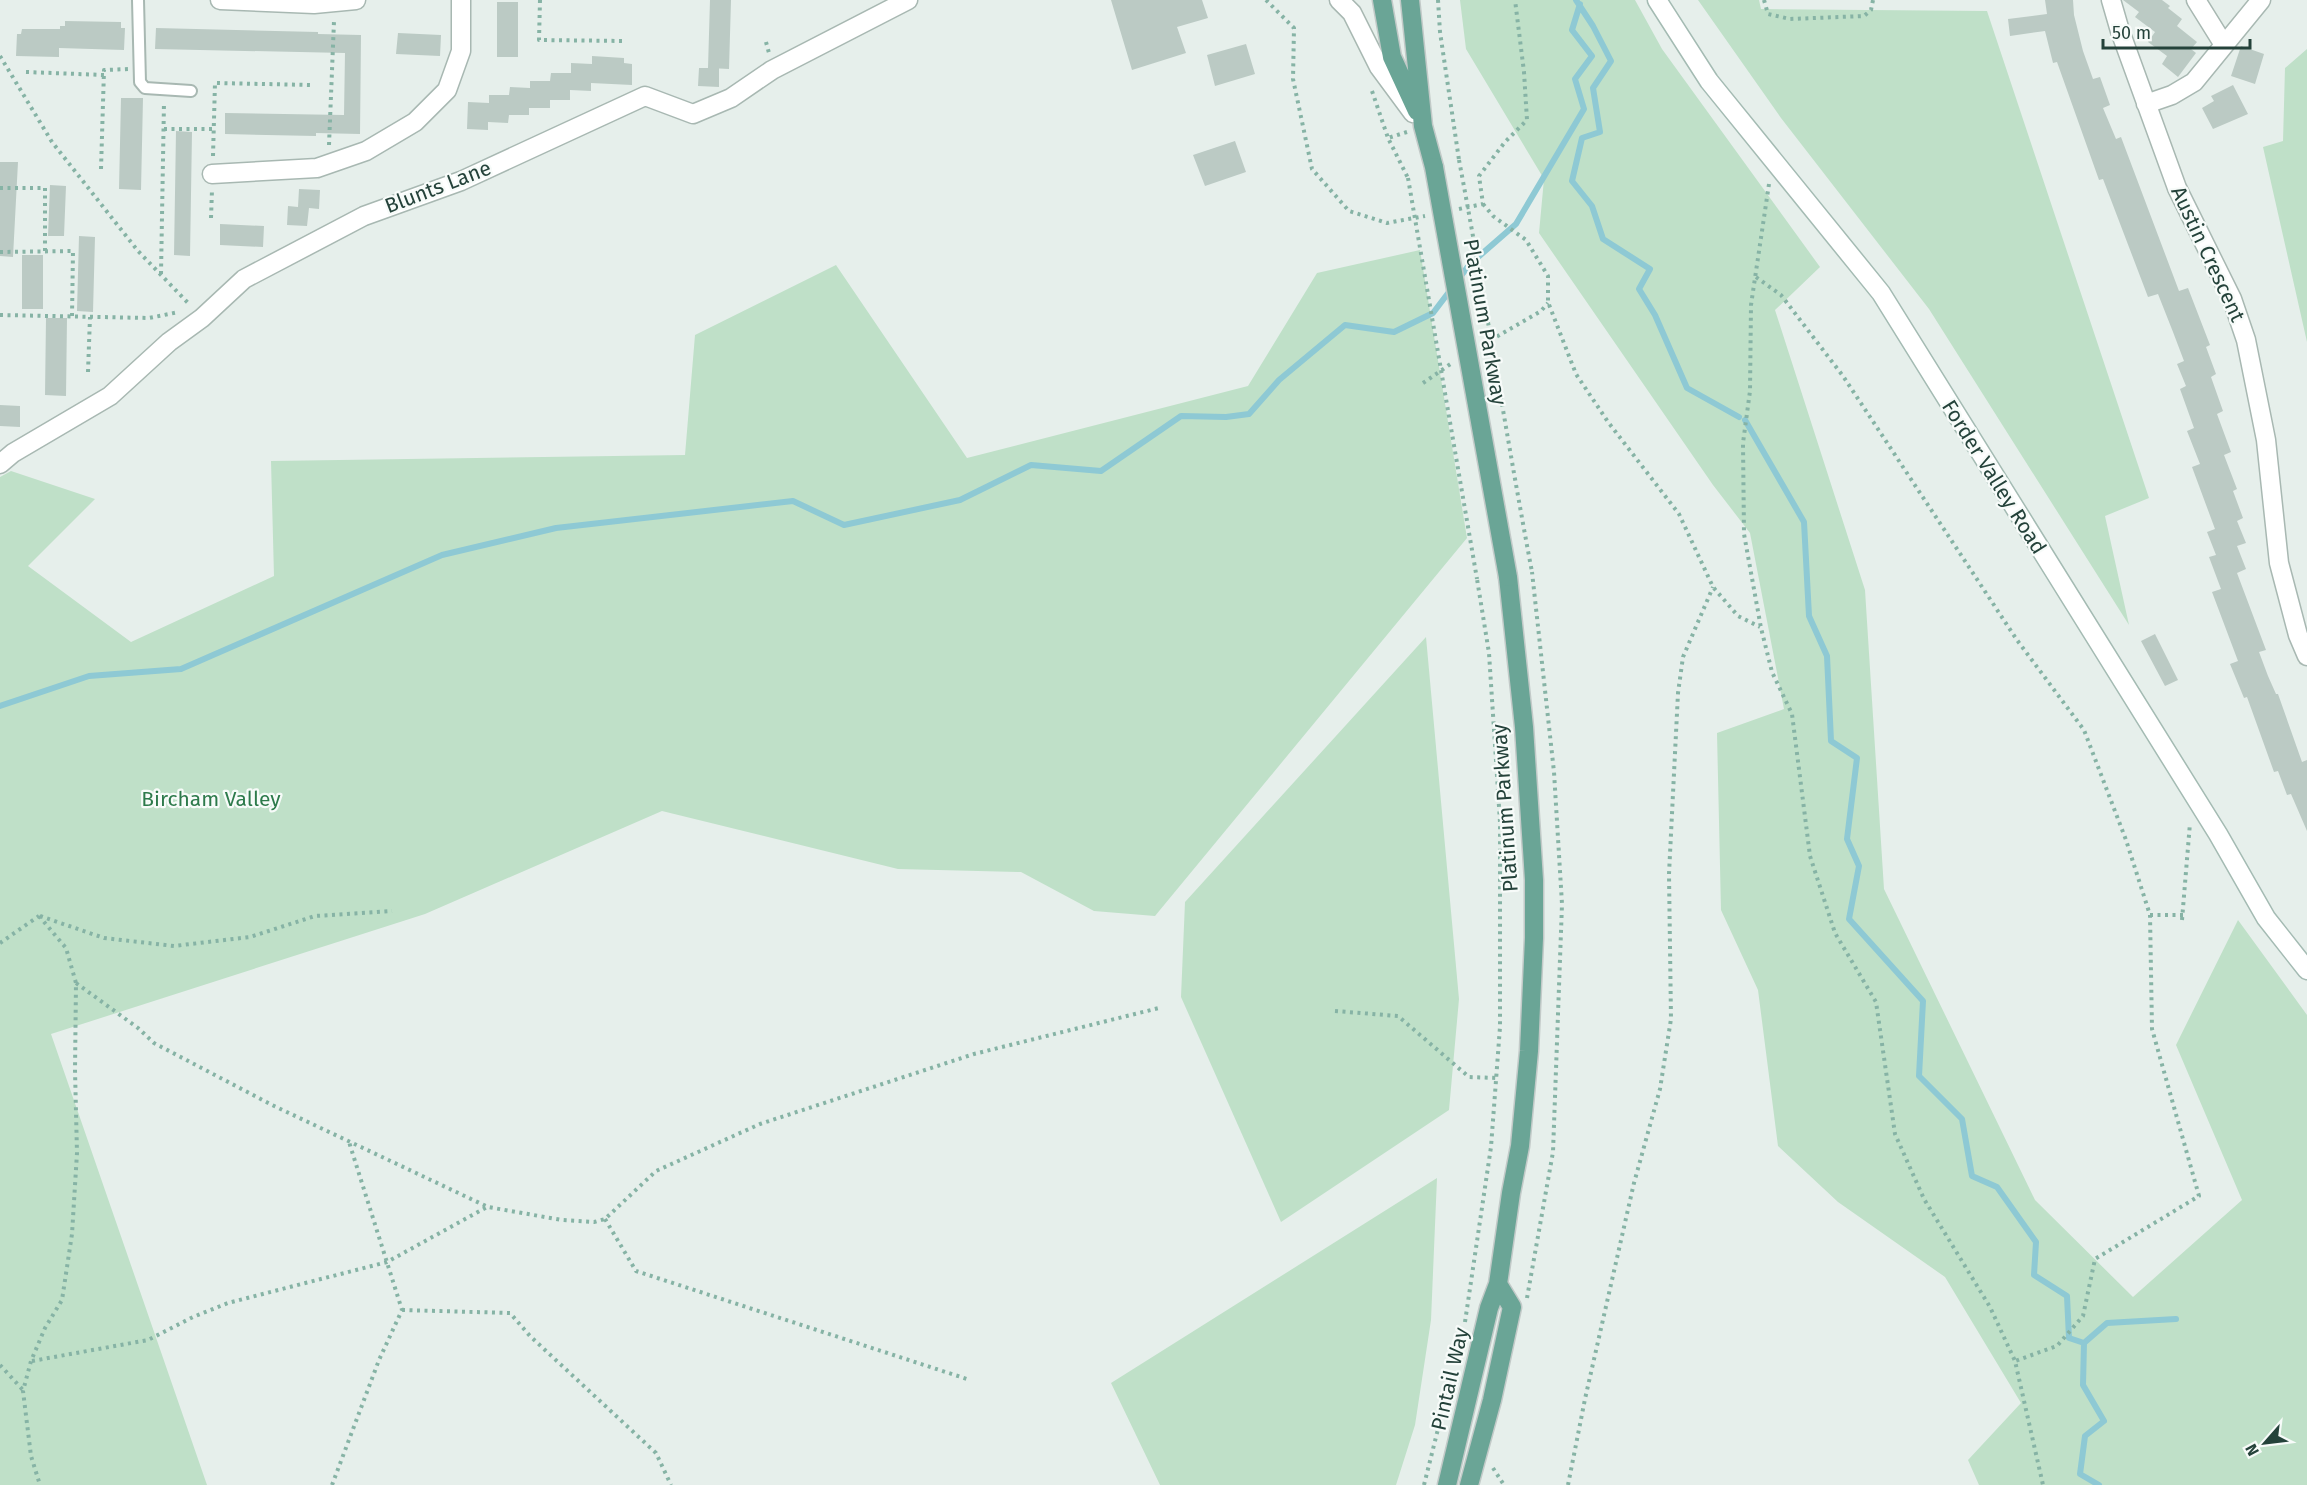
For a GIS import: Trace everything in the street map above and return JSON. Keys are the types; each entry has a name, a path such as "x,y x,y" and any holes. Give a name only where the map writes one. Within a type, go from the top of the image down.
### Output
{"main road":[{"name":"Platinum Parkway","path":"1382,0 1392,57 1423,126"},
{"name":"Platinum Parkway","path":"1410,0 1423,126 1434,167 1508,577 1524,727 1534,880 1529,1051 1520,1146 1498,1284"},
{"name":"Pintail Way","path":"1447,1485 1489,1308 1498,1284"},
{"path":"1469,1485 1492,1400 1512,1307 1498,1284"}],"street":[{"path":"220,0 301,2 356,0"},
{"path":"212,174 317,168 366,151 415,122 447,90 461,51 461,0"},
{"name":"Blunts Lane","path":"0,464 13,453 110,396 169,342 201,318 244,279 364,216 461,181 645,96 693,114 731,98 774,68 908,0"},
{"path":"1339,0 1352,13 1379,67 1423,126"},
{"name":"Forder Valley Road","path":"1657,0 1709,81 1881,293 2193,793 2266,918 2307,970"},
{"name":"Austin Crescent","path":"2111,0 2177,188 2232,299 2246,340 2266,440 2279,563 2298,635 2307,656"},
{"path":"2196,0 2224,45"},
{"path":"2146,104 2172,95 2194,82 2261,0"}],"lane":[{"path":"138,0 140,82 146,88 191,91"}],"path":[{"path":"540,0 539,40 625,41"},
{"path":"1438,0 1440,32 1459,160 1532,572"},
{"path":"1764,0 1768,14 1790,19 1864,16 1871,10 1873,0"},
{"path":"328,164 333,24"},
{"path":"0,56 52,142 138,251 193,309 148,318 0,315"},
{"path":"101,169 104,70 140,69"},
{"path":"26,72 104,75"},
{"path":"211,218 215,83 312,85"},
{"path":"161,275 165,89"},
{"path":"1423,126 1388,138 1408,178 1477,579 1489,653 1500,822 1500,1027 1491,1147 1464,1325"},
{"path":"164,129 214,129"},
{"path":"1773,159 1751,305 1748,403 1743,439 1744,534 1761,628 1772,672 1792,714 1810,856 1835,933 1876,1002 1895,1134 1924,1199 1990,1307 2014,1361 2043,1485"},
{"path":"0,188 45,188 45,251"},
{"path":"1483,204 1493,216 1526,240 1548,276 1548,302 1576,374 1608,422 1679,514 1713,587 1738,616 1761,628"},
{"path":"0,252 73,251 72,316"},
{"path":"1756,277 1781,295 1843,376 2017,640 2084,730 2126,840 2150,915 2152,1029 2199,1196 2095,1259 2083,1316 2056,1346 2014,1361"},
{"path":"88,372 90,317"},
{"path":"1568,1485 1585,1399 1634,1184 1660,1089 1671,1019 1669,874 1678,693 1683,657 1713,587"},
{"path":"2150,915 2182,917 2193,793"},
{"path":"39,916 104,938 174,946 250,938 315,916 392,911"},
{"path":"0,943 39,916"},
{"path":"39,916 66,948 76,984 77,1153 68,1267 62,1300 45,1328 23,1391 31,1456 40,1485"},
{"path":"76,984 138,1028 154,1043 272,1105 488,1207 562,1220 594,1222 605,1219 656,1171 759,1124 974,1054 1159,1008"},
{"path":"1335,1011 1398,1016 1469,1077 1496,1078"},
{"path":"332,1485 379,1360 402,1310 349,1142"},
{"path":"32,1361 148,1340 228,1303 387,1263 488,1207"},
{"path":"605,1219 636,1271 967,1379"},
{"path":"402,1310 510,1313 530,1336 656,1453 671,1485"},
{"path":"1424,1485 1455,1362"},
{"path":"0,1365 23,1391"},
{"path":"1488,1460 1503,1485"}],"green space":[{"path":"1460,0 1635,0 1662,49 1820,267 1775,310 1865,590 1884,889 2035,1200 2133,1297 2242,1200 2176,1045 2238,920 2307,1015 2307,1485 1979,1485 1968,1460 2021,1403 1945,1277 1838,1202 1778,1146 1758,990 1721,910 1717,733 1784,709 1750,533 1713,485 1539,233 1544,179 1466,49"},
{"path":"1698,0 1759,0 1761,9 1987,11 2149,498 2105,516 2129,625 1929,309 1781,118"},
{"path":"2307,49 2307,342 2263,147 2283,141 2285,68"},
{"name":"Bircham Valley","path":"1420,250 1467,538 1155,916 1094,911 1021,872 898,869 662,811 425,914 51,1034 207,1485 0,1485 0,477 11,471 95,499 28,566 131,642 274,576 271,461 685,455 695,335 836,265 967,458 1248,386 1317,273"},
{"path":"1426,637 1459,999 1449,1110 1281,1222 1181,997 1185,902"},
{"path":"1437,1178 1431,1320 1415,1425 1396,1485 1160,1485 1111,1383"}],"building":[{"path":"710,0 731,0 729,69 719,68 719,87 698,86 699,68 708,68"},
{"path":"1111,0 1202,0 1208,18 1177,27 1186,53 1132,70"},
{"path":"2045,0 2073,0 2074,15 2083,51 2093,79 2100,77 2110,105 2103,108 2116,139 2121,137 2179,291 2188,288 2210,345 2206,347 2216,374 2211,377 2223,411 2217,414 2231,452 2224,455 2237,489 2233,491 2243,518 2237,521 2246,543 2237,546 2246,569 2237,573 2266,650 2259,652 2276,694 2278,694 2302,762 2307,760 2307,831 2291,794 2287,795 2278,771 2274,772 2247,697 2244,698 2230,664 2238,661 2212,592 2221,589 2209,557 2216,555 2207,532 2215,529 2192,467 2200,464 2187,431 2194,428 2180,389 2186,386 2177,364 2184,361 2158,294 2148,297 2103,179 2099,180 2057,62 2053,63 2045,31 2010,36 2008,19 2047,14"},
{"path":"2123,0 2162,0 2182,19 2177,26 2197,42 2191,49 2196,53 2178,77 2162,64 2167,56 2148,42 2155,32 2135,17 2139,12"},
{"path":"497,2 518,2 518,57 497,57"},
{"path":"65,21 121,22 121,28 125,28 124,50 59,48 59,57 16,56 17,34 21,34 22,29 60,29 60,26 65,26"},
{"path":"156,28 361,35 360,134 316,133 316,136 225,134 225,113 344,115 345,53 155,49"},
{"path":"398,33 441,35 440,56 396,54"},
{"path":"1246,44 1255,74 1215,86 1207,55"},
{"path":"2241,46 2264,54 2255,84 2231,76"},
{"path":"592,56 624,58 624,63 632,64 632,85 591,83 591,91 570,90 570,100 550,100 550,108 529,108 529,115 509,115 508,123 488,122 488,130 467,129 468,102 489,103 489,95 509,95 510,87 530,88 530,81 550,81 551,73 571,73 571,63 592,64"},
{"path":"2233,85 2248,114 2213,129 2202,108 2214,101 2211,96"},
{"path":"121,98 143,98 141,190 119,189"},
{"path":"176,131 192,132 190,256 174,255"},
{"path":"1235,141 1246,172 1205,186 1193,155"},
{"path":"0,162 18,162 13,257 0,256"},
{"path":"50,185 66,186 64,236 48,236"},
{"path":"299,189 320,190 319,209 309,208 307,226 287,225 288,206 298,207"},
{"path":"220,224 264,226 263,247 220,245"},
{"path":"79,236 95,237 93,312 77,311"},
{"path":"22,255 43,255 43,309 22,309"},
{"path":"46,318 67,318 66,396 45,395"},
{"path":"0,405 20,406 20,427 0,426"},
{"path":"2155,634 2178,680 2165,686 2141,641"}],"waterway":[{"path":"1576,0 1593,26 1611,61 1593,88 1600,132 1582,138 1572,181 1592,206 1603,239 1650,269 1639,289 1655,315 1687,388 1739,417"},
{"path":"1458,280 1469,265 1516,224 1584,109 1575,79 1592,56 1572,30 1580,4"},
{"path":"0,706 89,676 181,669 442,555 556,528 793,501 844,525 960,500 1031,465 1101,471 1181,416 1226,417 1249,414 1279,380 1345,325 1394,332 1433,313 1452,288"},
{"path":"1745,420 1804,522 1809,616 1827,656 1831,741 1857,758 1847,839 1859,866 1849,919 1923,1001 1919,1076 1962,1119 1972,1176 1997,1187 2036,1242 2034,1275 2067,1296 2069,1338 2084,1343 2083,1385 2104,1421 2085,1436 2080,1474 2099,1485"},
{"path":"2084,1343 2107,1323 2176,1319"}]}
